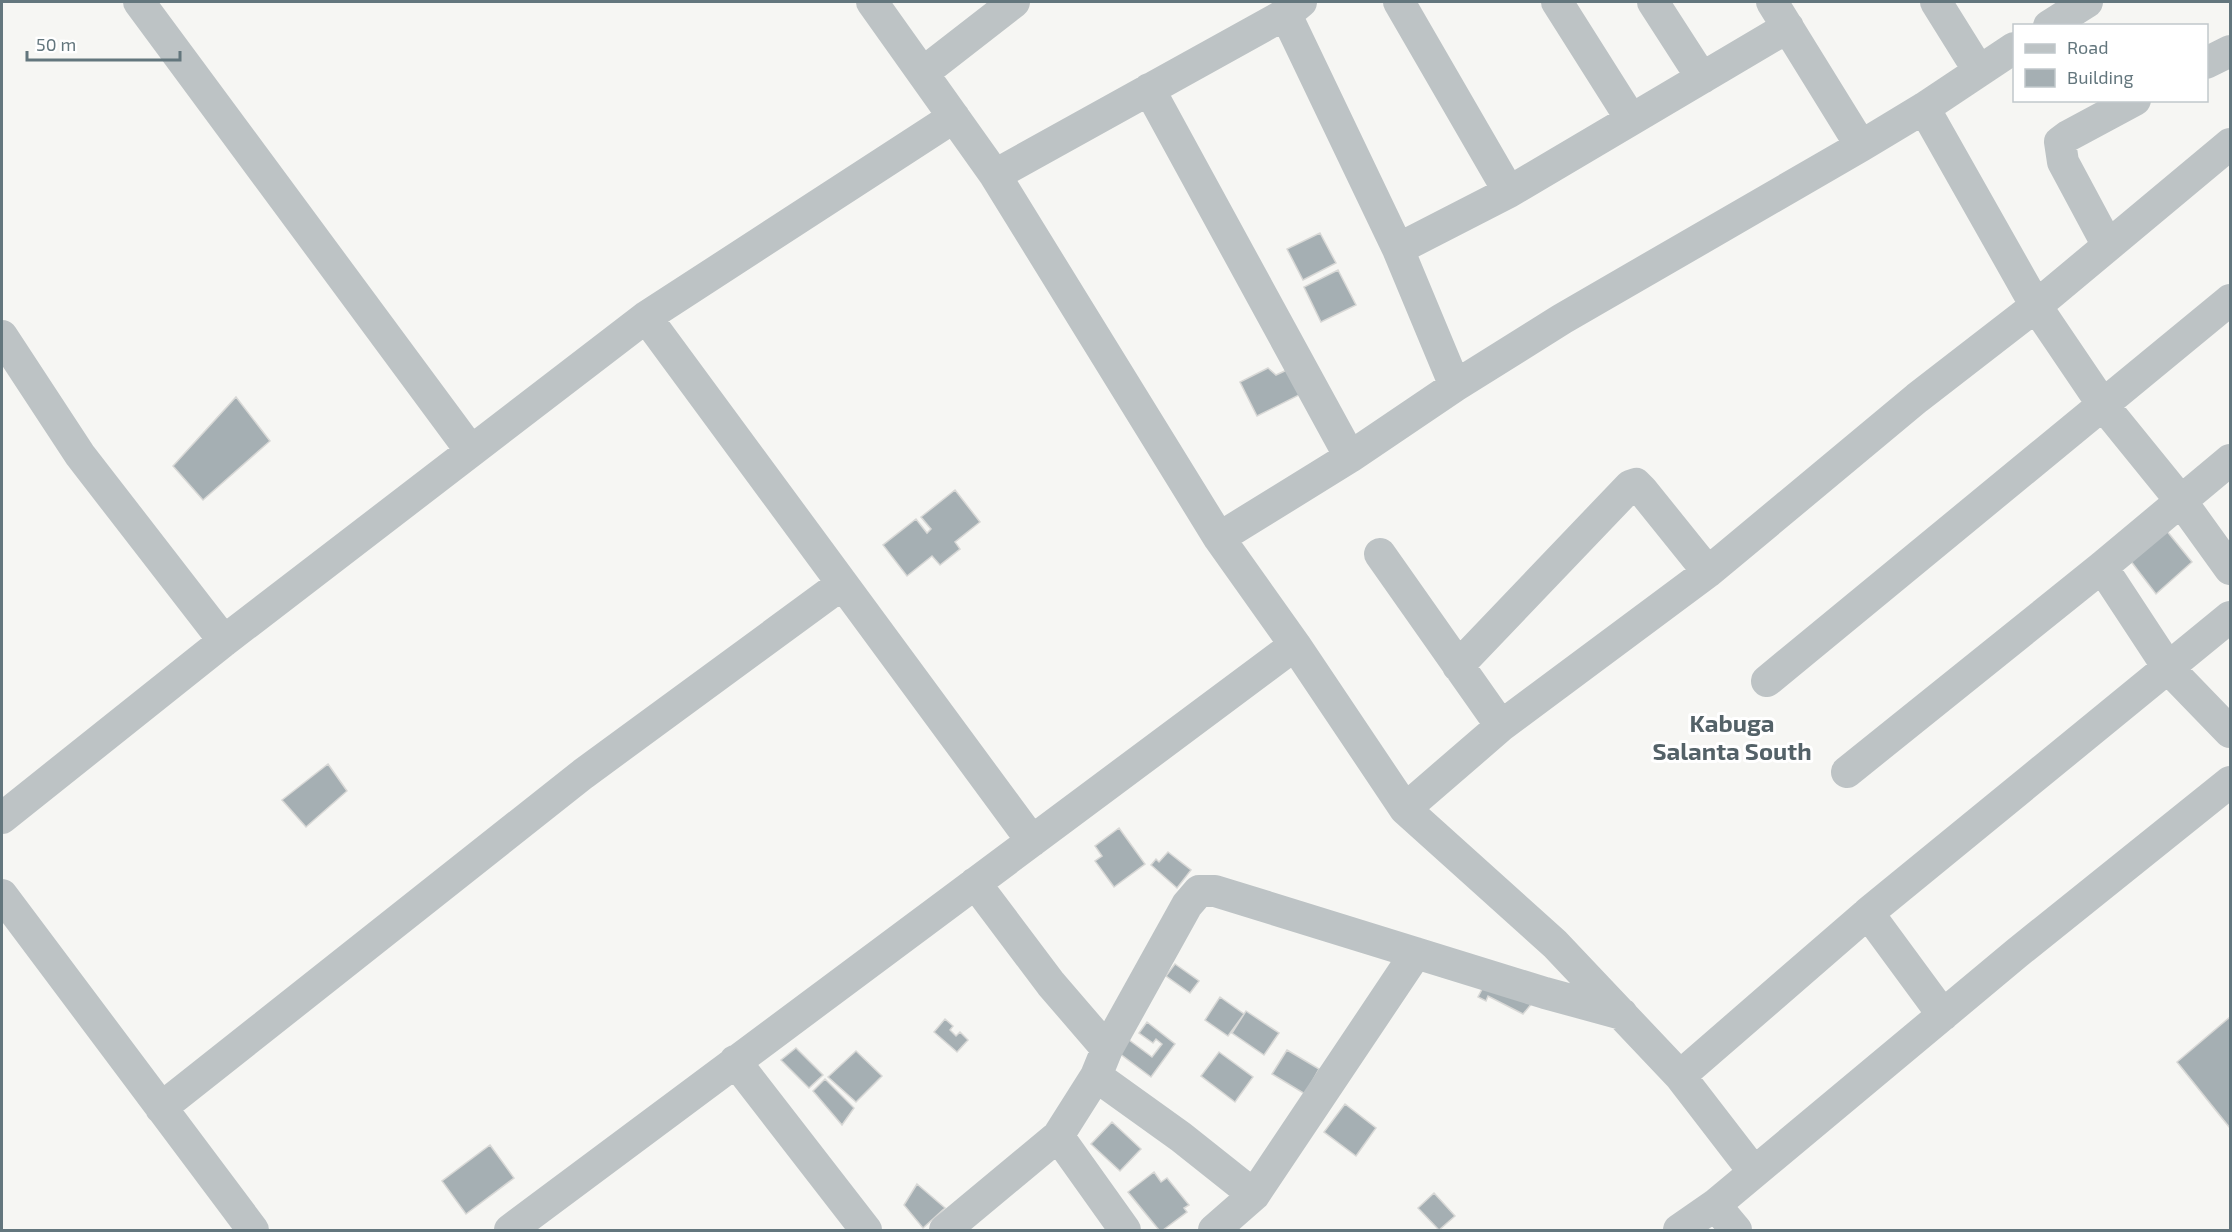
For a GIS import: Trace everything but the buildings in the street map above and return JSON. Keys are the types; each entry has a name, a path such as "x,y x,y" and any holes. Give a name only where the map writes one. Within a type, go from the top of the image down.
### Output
{"street":[{"path":"139,2 471,451"},
{"path":"872,2 924,72 995,175 1219,538 1295,645 1405,809 1555,944 1680,1076 1754,1172"},
{"path":"924,72 1014,2"},
{"path":"1399,2 1509,192"},
{"path":"1557,2 1631,119"},
{"path":"1653,2 1702,78"},
{"path":"1936,2 1979,71"},
{"path":"2052,24 2086,2"},
{"path":"995,175 1295,7"},
{"path":"1295,7 1288,19 1398,249 1455,386"},
{"path":"1398,249 1509,192 1702,78 1780,14 1860,146"},
{"path":"1219,538 1350,457 1455,386 1562,319 1924,108 2013,49"},
{"path":"2208,62 2230,51"},
{"path":"1149,89 1350,457"},
{"path":"2108,246 2063,162 2060,142 2067,136 2131,102"},
{"path":"1924,108 2036,306 2103,405 2181,501 2230,569"},
{"path":"2,818 224,641 646,318 954,117"},
{"path":"1405,809 1501,726 1708,572 1917,398 2036,306 2230,144"},
{"path":"1767,681 2230,300"},
{"path":"646,318 1032,841"},
{"path":"2,336 80,455 224,641"},
{"path":"1847,772 2102,567 2230,460"},
{"path":"1458,666 1630,486 1636,484 1642,490 1708,572"},
{"path":"1380,554 1501,726"},
{"path":"2102,567 2169,669 2230,732"},
{"path":"161,1107 583,774 842,584"},
{"path":"1680,1076 1868,914 2169,669 2230,616"},
{"path":"510,1230 1295,645"},
{"path":"1679,1230 1715,1205 1943,1014 2230,782"},
{"path":"975,883 1051,984 1102,1062 1181,1137 1254,1195"},
{"path":"945,1230 1058,1136 1102,1062 1187,905 1199,891 1215,891 1622,1014"},
{"path":"2,895 253,1230"},
{"path":"1868,914 1943,1014"},
{"path":"1214,1230 1254,1195 1416,953"},
{"path":"735,1061 866,1230"},
{"path":"1058,1136 1125,1230"},
{"path":"1715,1205 1736,1230"}],"district":[{"name":"Kabuga Salanta South","path":"1732,736"}]}
